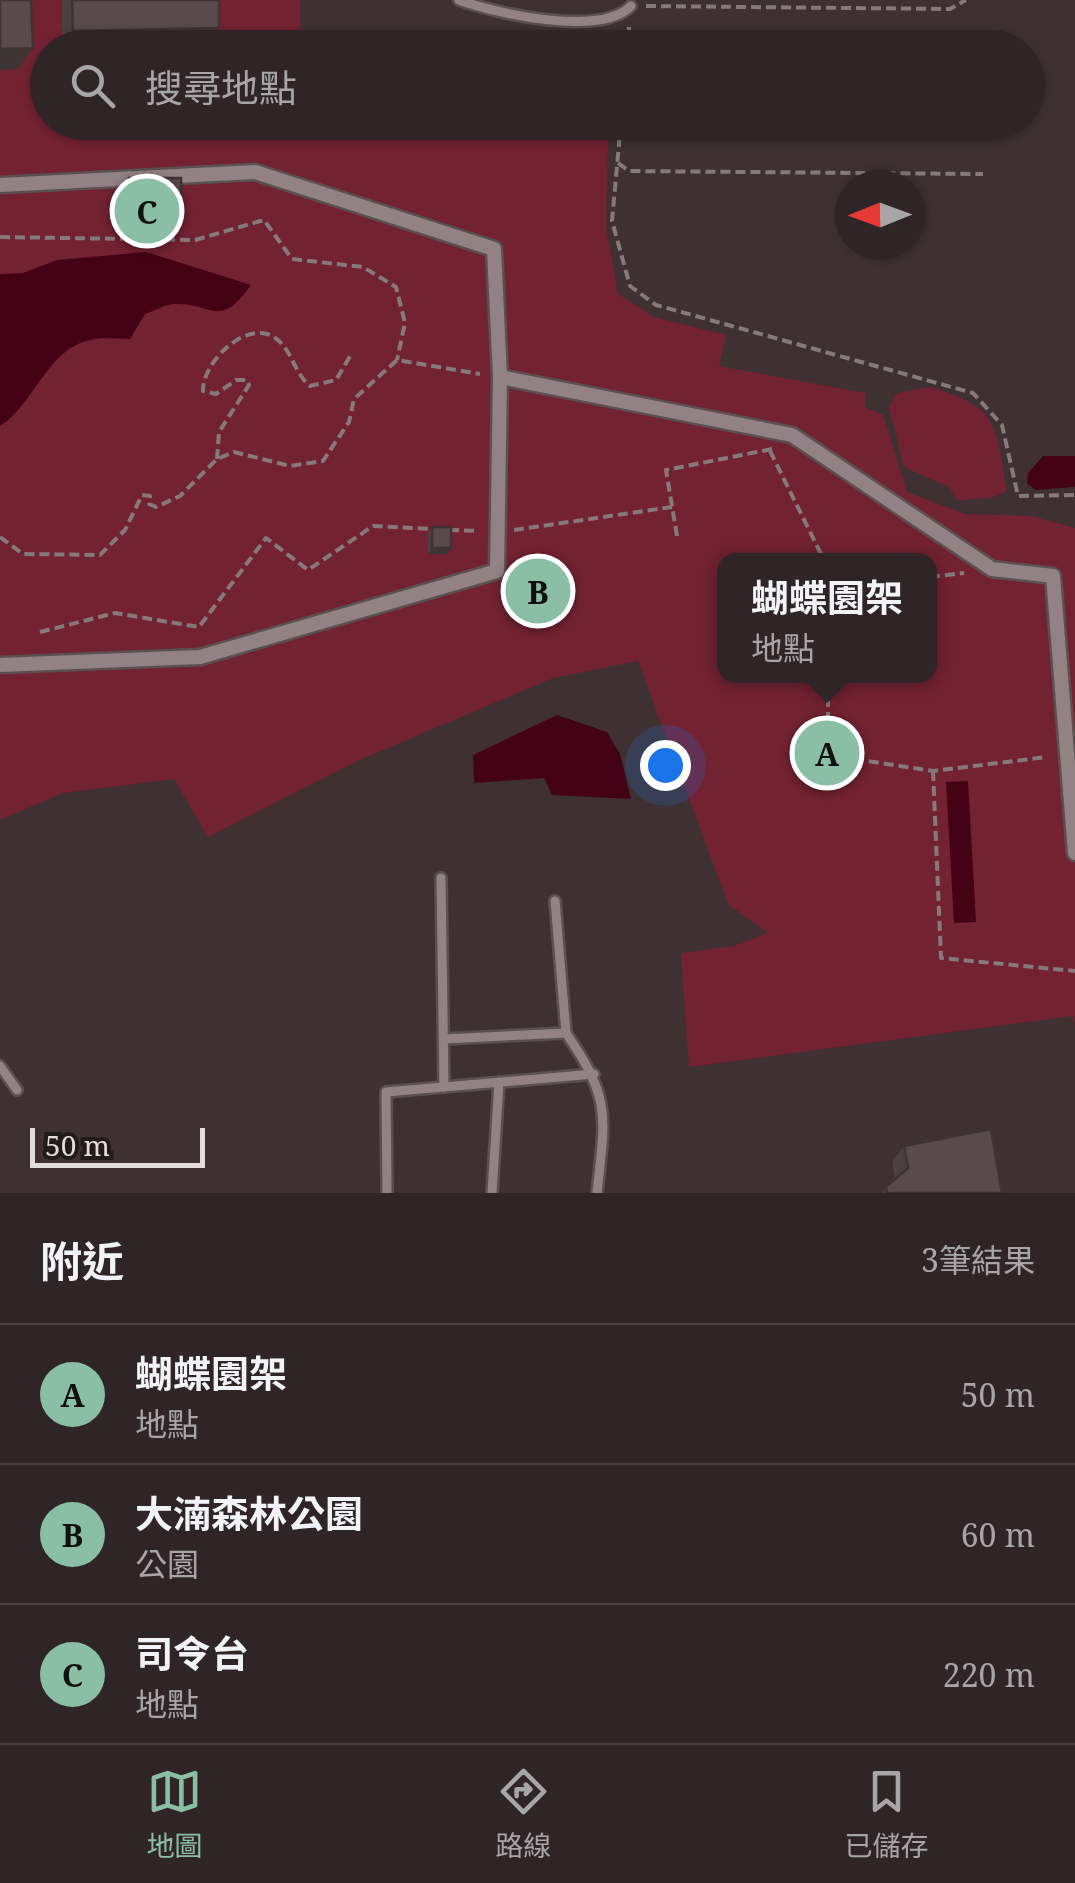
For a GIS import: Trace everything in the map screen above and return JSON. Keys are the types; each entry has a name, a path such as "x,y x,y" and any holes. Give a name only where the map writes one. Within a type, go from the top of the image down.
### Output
{"street":[{"path":"0,184 255,172 494,249 500,378 498,571 200,657 0,665"},
{"path":"500,378 792,435 992,570 1053,576 1071,754 1075,854"}],"lane":[{"path":"459,0 524,16 598,21 622,14 631,6"},
{"path":"441,878 444,1087"},
{"path":"556,900 566,1033 594,1074 606,1110 597,1193"},
{"path":"444,1039 566,1033"},
{"path":"0,1066 17,1090"},
{"path":"387,1193 386,1092 594,1074"},
{"path":"492,1193 500,1082"}],"path":[{"path":"631,6 950,10 966,0"},
{"path":"620,140 612,221 630,286 656,304 973,393 1002,426 1018,496 1075,495"},
{"path":"618,163 628,171 982,174"},
{"path":"0,237 196,240 264,220 292,259 362,267 396,287 405,323 397,360 354,399 350,422 323,460 290,466 234,452 217,458 180,496 156,507 149,504 150,496 142,495 126,530 100,556 23,554 0,537"},
{"path":"217,458 219,432 249,385 246,380 236,380 216,394 204,392 208,364 216,354 249,336 267,334 278,339 299,378 310,386 336,380 352,353"},
{"path":"397,360 500,378"},
{"path":"677,536 666,470 770,451 792,435"},
{"path":"770,451 822,553"},
{"path":"40,632 115,613 199,627 266,538 308,570 372,526 498,532 672,507"},
{"path":"937,576 992,570"},
{"path":"828,683 828,738"},
{"path":"846,758 934,771 1071,754"},
{"path":"934,771 941,958 1075,971"}],"shaded area":[{"path":"0,0 300,0 301,30 30,30 30,140 608,140 606,227 618,294 654,317 726,335 719,366 865,393 865,407 883,415 907,492 965,514 1031,516 1075,528 1075,1026 1073,1016 689,1067 681,953 734,946 768,933 728,904 638,661 553,678 355,762 208,837 174,779 63,793 0,820"},
{"path":"146,252 251,285 223,311 168,305 145,314 130,339 95,339 75,345 0,426 0,274 23,273 57,260"},
{"path":"929,387 969,402 990,421 1007,491 991,498 957,500 949,487 904,467 889,407 897,393"},
{"path":"1043,456 1075,456 1075,487 1036,490 1027,484 1028,473"},
{"path":"557,715 607,732 620,754 631,799 552,795 544,778 474,783 473,755"},
{"path":"968,781 976,922 954,923 946,782"}],"building":[{"path":"0,0 31,0 30,48 0,49"},
{"path":"72,0 219,0 219,28 73,30"},
{"path":"129,178 181,178 182,221 129,221"},
{"path":"432,527 451,527 451,548 432,548"},
{"path":"834,718 851,725 861,751 845,774 826,777 809,768 802,742 817,721"},
{"path":"991,1129 1002,1193 887,1193 886,1187 908,1168 904,1146"}],"place":[{"name":"司令台","path":"147,211"},
{"name":"大湳森林公園","path":"538,591"},
{"name":"蝴蝶園架","path":"827,753"}]}
